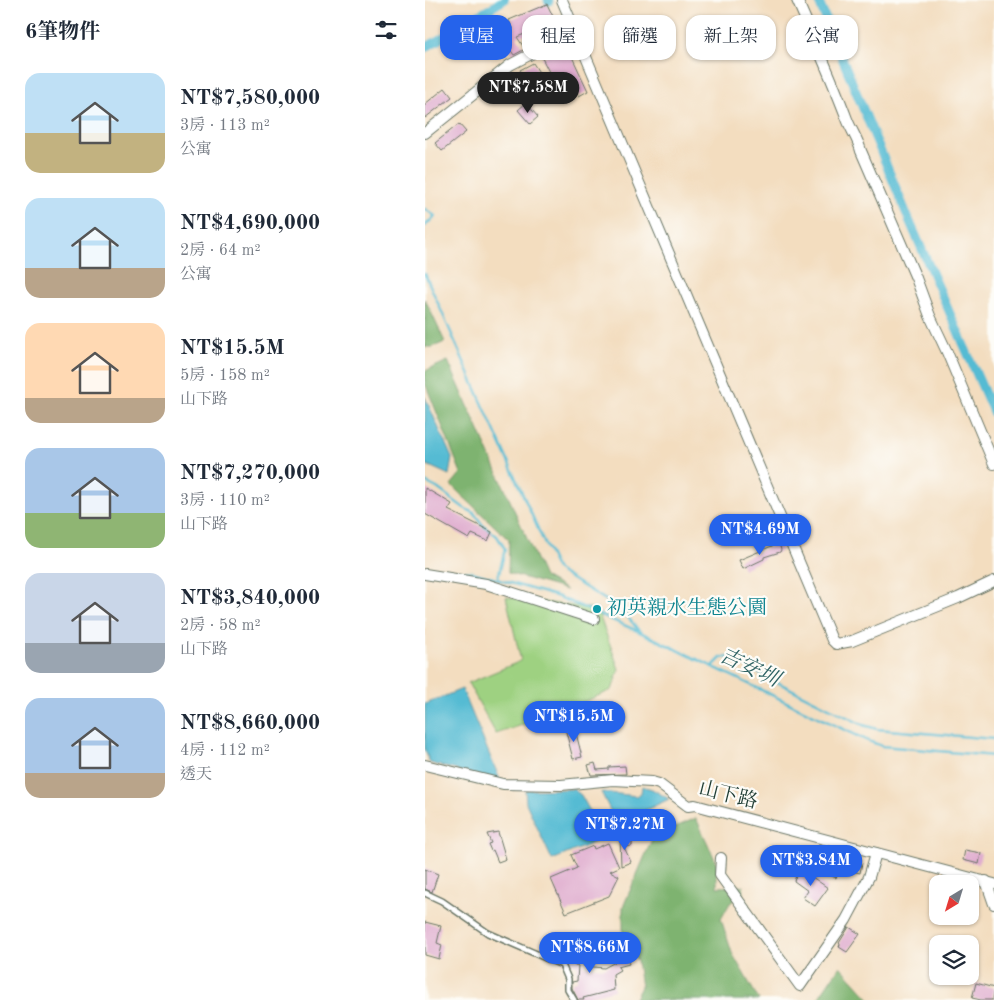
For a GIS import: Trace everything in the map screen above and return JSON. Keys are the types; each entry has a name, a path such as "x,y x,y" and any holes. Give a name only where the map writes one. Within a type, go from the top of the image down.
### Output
{"street":[{"path":"562,0 568,15"},
{"path":"797,0 916,278 929,316 947,352 994,464"},
{"path":"425,133 511,65 522,59"},
{"path":"587,60 832,640 836,644 852,641 957,598 994,580"},
{"path":"425,574 487,584 594,619"},
{"name":"山下路","path":"425,765 503,784 561,785 613,780 652,782 659,784 689,806 695,805 990,882"},
{"path":"721,858 720,875 800,986 846,920 869,876 876,853"},
{"path":"990,882 994,904"}],"lane":[{"path":"425,893 443,901 488,933 562,965 568,979 568,990 574,1000"}],"green space":[{"path":"425,299 445,342 433,347 425,347"},
{"path":"448,361 544,577 567,590 508,573 509,540 451,485 461,473 425,383 425,371"},
{"path":"506,597 597,609 619,669 612,690 557,713 496,734 468,683 521,661"},
{"path":"696,818 717,864 717,887 743,886 743,894 730,903 721,919 732,953 759,1000 634,1000 641,987 637,961 623,935 623,907 653,837"},
{"path":"840,966 871,1000 817,1000"}],"water":[{"path":"425,397 452,458 449,475 425,464"},
{"path":"462,689 501,782 430,763 425,750 425,704"},
{"path":"642,786 652,789 669,799 621,822 615,820 601,792 637,796 641,793"},
{"path":"573,789 581,795 605,838 552,860 526,803 525,790"}],"building":[{"path":"547,4 552,15 522,15 522,35 517,37 522,44 522,51 514,55 512,52 512,19"},
{"path":"543,60 574,60 588,91 579,96 574,86 550,98 544,85 553,80"},
{"path":"533,63 540,74 526,81 520,70"},
{"path":"445,88 452,97 425,118 425,104"},
{"path":"526,103 538,117 530,124 518,110"},
{"path":"459,124 466,132 442,151 435,143"},
{"path":"425,488 452,504 448,510 492,532 488,541 472,534 469,539 425,514"},
{"path":"779,543 780,552 764,557 764,559 743,569 739,560"},
{"path":"571,726 573,734 576,733 582,757 573,759 565,728"},
{"path":"595,763 597,770 625,766 626,774 591,775 588,765"},
{"path":"498,832 506,859 498,862 488,844 491,843 487,834"},
{"path":"632,839 632,846 624,847 631,862 621,866 620,840"},
{"path":"608,843 619,867 610,871 619,876 609,896 566,913 551,879 577,868 571,855 593,846 594,849"},
{"path":"836,849 846,852 845,859 862,863 860,873 839,868 836,878 828,874 832,867"},
{"path":"965,850 981,853 979,864 963,860"},
{"path":"799,868 828,888 815,906 803,898 808,891 794,881"},
{"path":"425,869 438,874 432,892 425,889"},
{"path":"425,922 441,926 437,943 442,945 439,959 425,955"},
{"path":"849,927 860,934 847,952 839,947 839,943"},
{"path":"552,946 571,946 571,955 580,952 584,966 604,968 617,961 617,958 627,956 629,964 618,967 620,970 613,974 614,990 583,998 584,1000 578,1000 572,988 572,982 577,981 578,965 558,958 558,953 552,953"},
{"path":"979,984 994,988 992,1000 972,998 975,985"}],"waterway":[{"path":"425,48 504,0"},
{"path":"818,0 910,222 994,414"},
{"path":"425,209 435,216 425,226"},
{"path":"425,274 557,570 622,610 640,632"},
{"name":"吉安圳","path":"425,482 474,513 482,524 497,536 505,549 498,578"},
{"name":"吉安圳","path":"432,571 472,572 559,597 640,632 882,746 994,756"},
{"path":"712,667 721,658 727,657 863,725 877,729 994,739"}],"place":[{"name":"初英親水生態公園","path":"597,609"}]}
